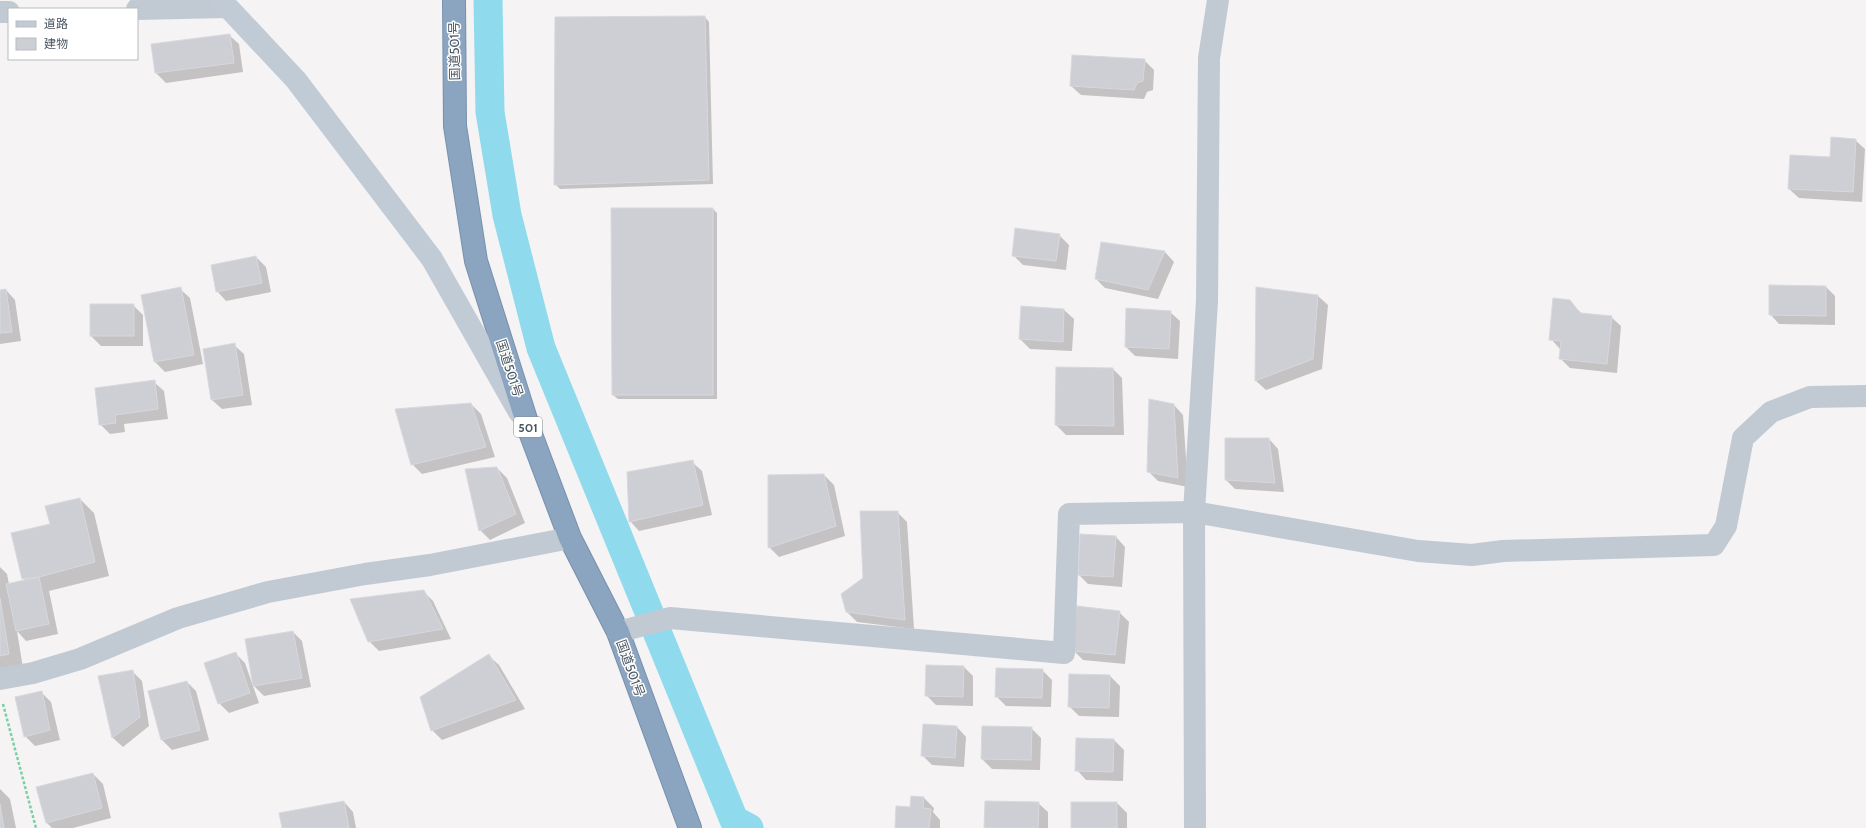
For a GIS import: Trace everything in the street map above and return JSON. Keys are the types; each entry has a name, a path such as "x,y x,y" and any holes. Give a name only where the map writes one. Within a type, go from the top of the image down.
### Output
{"highway":[{"name":"国道501号","path":"454,2 455,126 476,261 530,432 570,538 628,630 690,828"}],"street":[{"path":"1195,828 1194,512 1207,300 1209,58 1218,0"},
{"path":"138,9 224,4 296,80 432,259 530,432"},
{"path":"628,630 670,618 1064,653 1069,514 1194,512 1418,551 1472,555 1503,551 1714,545 1726,526 1743,438 1771,412 1810,397 1866,396"},
{"path":"1,689 33,673 80,659 178,618 268,592 364,574 430,565 570,538"}],"path":[{"path":"1,689 36,828"}],"building":[{"path":"705,16 709,180 554,185 555,17"},
{"path":"230,34 234,63 155,73 151,44"},
{"path":"1072,55 1145,59 1143,81 1137,83 1134,90 1070,86"},
{"path":"1831,137 1856,139 1853,192 1788,189 1790,155 1830,157"},
{"path":"611,208 713,208 713,395 612,395"},
{"path":"1015,228 1060,234 1056,261 1012,256"},
{"path":"1101,242 1165,251 1148,290 1095,279"},
{"path":"256,256 262,283 216,292 211,265"},
{"path":"1769,285 1826,286 1826,316 1769,315"},
{"path":"181,287 194,355 154,362 141,295"},
{"path":"1256,287 1318,295 1313,359 1255,381"},
{"path":"6,289 12,332 0,333 0,290"},
{"path":"1553,298 1570,300 1580,313 1612,316 1607,364 1559,359 1561,341 1549,340"},
{"path":"90,304 134,304 134,336 90,336"},
{"path":"1021,306 1064,309 1063,342 1019,339"},
{"path":"1126,308 1171,311 1169,349 1125,347"},
{"path":"235,343 243,395 211,400 203,349"},
{"path":"1056,367 1113,368 1114,426 1055,425"},
{"path":"155,380 158,409 115,415 116,423 99,425 95,388"},
{"path":"1149,399 1174,404 1178,478 1147,472"},
{"path":"471,403 486,447 411,465 395,409"},
{"path":"1225,438 1269,438 1275,483 1225,480"},
{"path":"693,460 703,505 629,522 627,472"},
{"path":"497,467 516,514 479,531 465,469"},
{"path":"824,474 836,526 768,548 768,475"},
{"path":"80,498 95,562 39,577 22,579 11,533 50,524 45,506"},
{"path":"860,511 898,511 905,620 846,612 841,594 863,578"},
{"path":"1080,534 1116,536 1113,577 1078,575"},
{"path":"39,577 49,624 16,631 6,584"},
{"path":"424,590 443,629 368,642 350,599"},
{"path":"0,598 9,654 0,656"},
{"path":"1077,606 1120,611 1115,655 1072,651"},
{"path":"293,631 302,678 253,686 245,639"},
{"path":"236,652 250,693 218,704 204,663"},
{"path":"489,654 516,700 431,731 420,697"},
{"path":"926,665 964,666 963,697 925,696"},
{"path":"996,668 1043,669 1042,698 995,697"},
{"path":"133,670 140,717 112,738 98,676"},
{"path":"1069,674 1110,675 1109,708 1068,707"},
{"path":"187,681 200,730 161,740 148,691"},
{"path":"42,691 50,730 24,737 15,697"},
{"path":"923,724 957,726 955,758 921,756"},
{"path":"982,726 1032,727 1031,760 981,759"},
{"path":"1076,738 1114,739 1113,772 1075,771"},
{"path":"93,773 102,808 46,823 36,787"},
{"path":"911,796 924,797 923,808 931,809 929,828 895,828 896,806 910,807"},
{"path":"344,801 349,828 282,828 279,813"},
{"path":"985,801 1039,802 1038,828 984,828"},
{"path":"1071,802 1117,802 1117,828 1071,828"},
{"path":"0,804 4,828 0,828"}],"waterway":[{"path":"488,0 490,112 507,215 541,348 734,820 749,828"}]}
